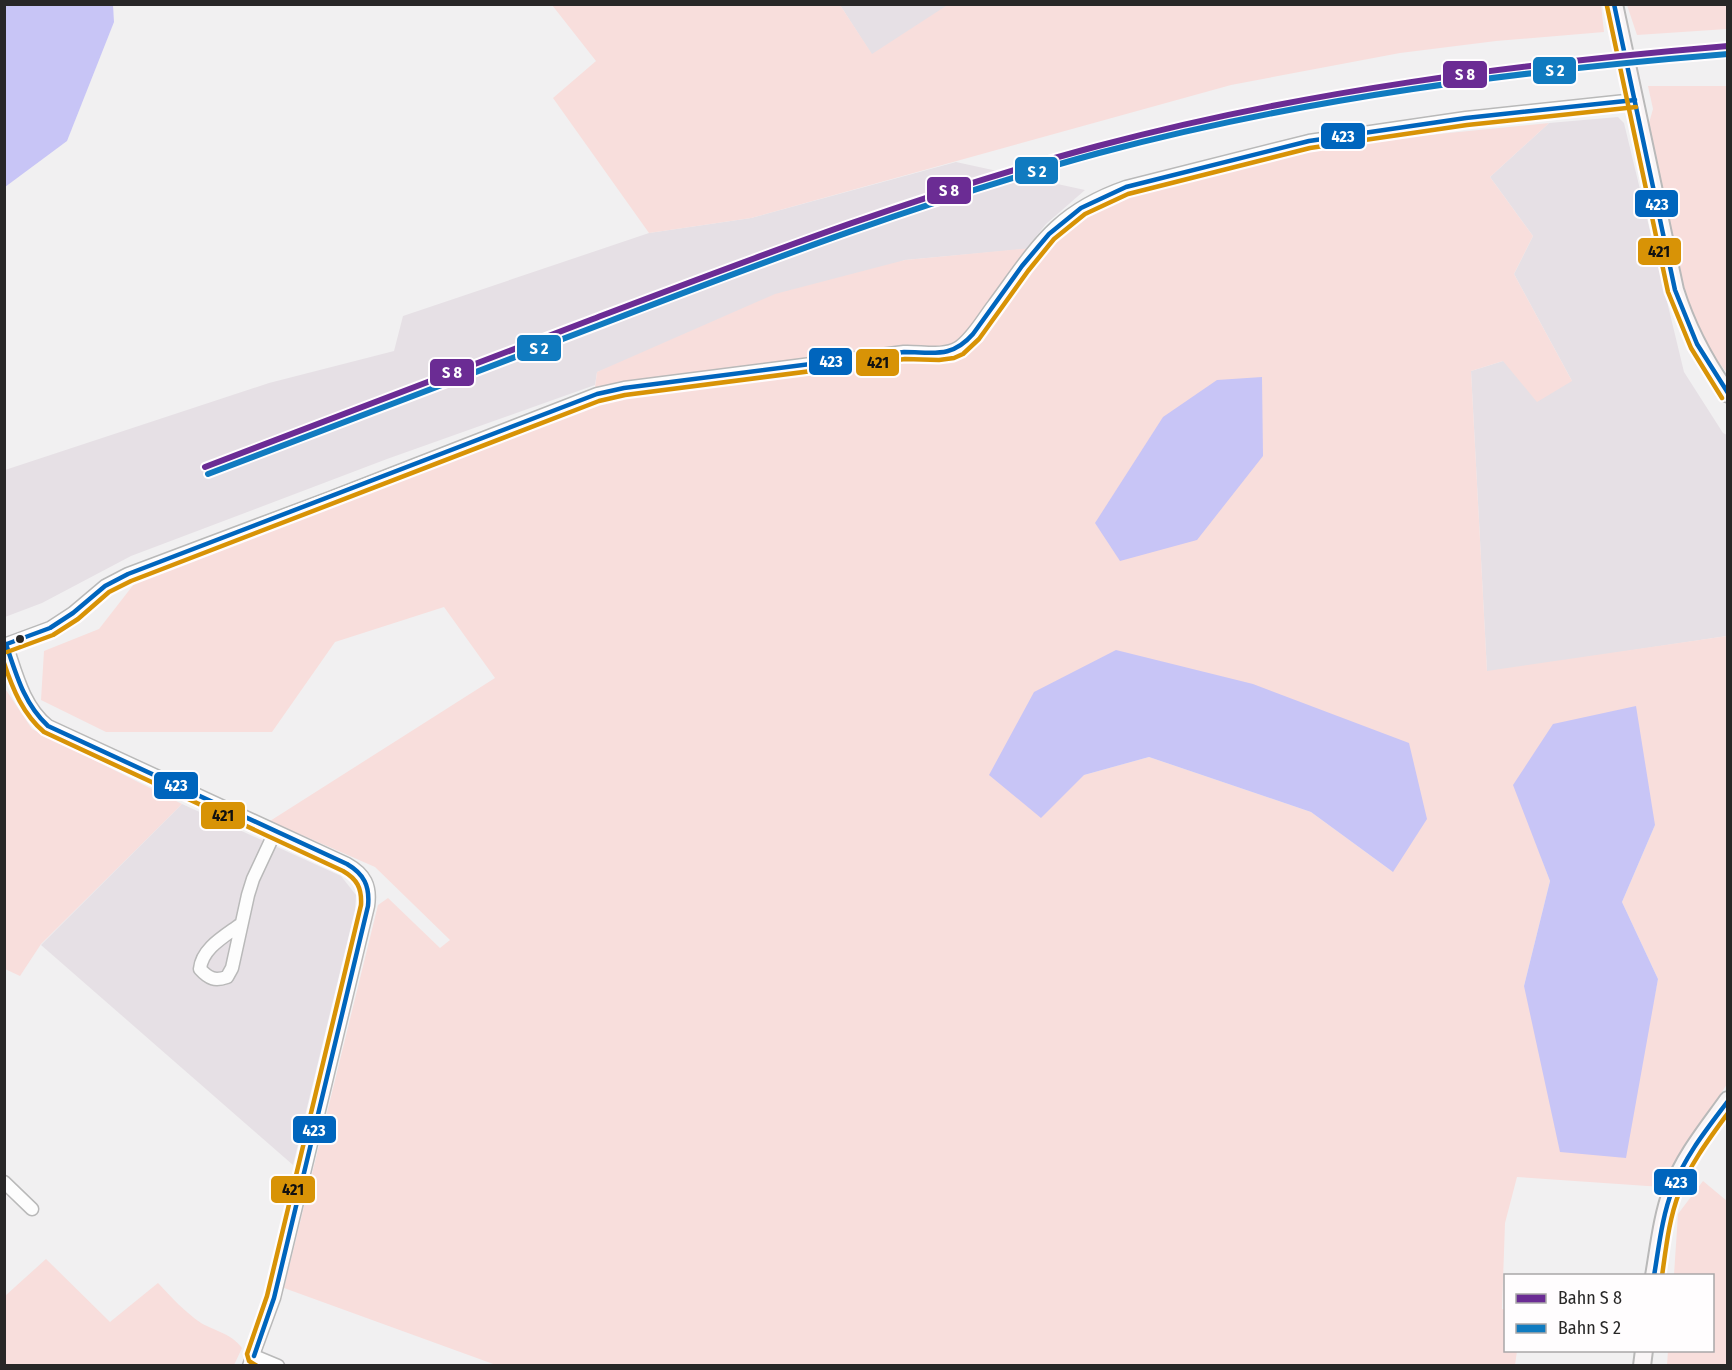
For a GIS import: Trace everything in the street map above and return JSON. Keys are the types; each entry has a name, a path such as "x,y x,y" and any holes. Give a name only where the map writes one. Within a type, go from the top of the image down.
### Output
{"main road":[{"path":"1614,4 1680,307 1707,362 1728,394"},
{"path":"1654,1274 1663,1222 1674,1184 1686,1162 1728,1100"}],"street":[{"path":"278,1365 252,1361 274,1298 344,1012 368,906 370,894 368,885 363,875 354,868 48,726 40,720 28,704 5,644 50,628 73,613 105,586 128,574 597,394 624,388 918,351 950,351 967,340 1041,241 1068,215 1104,195 1188,170 1309,141 1455,120 1635,100"},
{"path":"241,924 253,879 275,832"},
{"path":"4,1182 32,1209"}],"shaded area":[{"path":"949,4 1601,4 1604,32 1496,41 1400,53 1231,85 751,218 649,233 553,98 596,61 552,5 840,5 872,54"},
{"path":"840,5 949,5 872,55"},
{"path":"1627,5 1727,5 1727,29 1637,35"},
{"path":"1648,86 1727,86 1727,373 1707,347 1690,314 1681,281 1649,123 1653,109"},
{"path":"1618,117 1624,123 1684,372 1723,433 1727,435 1727,636 1487,672 1471,371 1503,361 1572,381 1514,274 1533,236 1490,177 1549,123"},
{"path":"1549,123 1490,177 1533,236 1514,274 1572,381 1537,402 1503,361 1471,371 1487,671 1727,636 1727,1084 1662,1187 1517,1177 1505,1223 1502,1309 1504,1310 1504,1352 1517,1352 1515,1365 496,1365 284,1288 378,905 388,898 440,948 450,940 375,867 270,821 495,678 444,607 335,642 272,732 106,732 41,700 44,651 99,629 134,584 593,403 597,372 775,294 905,260 1043,247 1078,218 1115,199 1349,143","holes":["1253,684 1393,872 1311,812 1149,757 1084,775","1514,784 1655,825 1622,902 1658,979 1649,1023 1524,986 1550,881"]},
{"path":"956,162 1085,190 1046,224 1026,249 905,260 597,372 595,385 387,459 131,556 42,603 5,617 5,470 269,383 394,351 403,316 649,233 751,218"},
{"path":"4,687 32,729 182,804 41,944 20,976 5,969"},
{"path":"182,804 341,876 356,895 355,910 293,1165 41,945"},
{"path":"1703,1181 1727,1201 1727,1365 1667,1365 1668,1352 1714,1352 1714,1274 1674,1274 1678,1214"},
{"path":"46,1259 110,1322 158,1283 195,1319 238,1343 242,1348 234,1365 5,1365 5,1296"}],"water":[{"path":"5,4 113,5 114,22 67,141 5,187"},
{"path":"1262,377 1263,456 1197,540 1120,561 1095,523 1163,417 1217,380"},
{"path":"1116,650 1253,684 1409,743 1427,819 1393,872 1311,812 1149,757 1084,775 1041,818 989,775 1034,692"},
{"path":"1636,706 1655,825 1622,902 1658,979 1626,1158 1560,1152 1524,986 1550,881 1513,785 1553,724"}],"transit line":[{"name":"423","path":"1614,4 1675,290 1697,344 1728,393"},
{"name":"421","path":"1607,6 1668,292 1691,348 1722,398"},
{"path":"205,467 780,249 906,204 1098,146 1253,110 1410,82 1569,61 1728,46"},
{"path":"208,474 787,254 973,190 1099,153 1254,117 1411,89 1569,69 1728,54"},
{"name":"423","path":"4,645 50,628 73,613 105,586 128,574 597,394 624,388 904,352 949,351 965,342 973,334 1022,266 1049,234 1081,208 1126,187 1309,141 1466,118 1635,100"},
{"name":"421","path":"7,652 53,635 78,619 109,592 131,581 599,401 625,395 905,359 954,358 963,354 979,339 1054,239 1085,214 1128,194 1310,148 1467,125 1636,107"},
{"name":"423","path":"6,644 27,698 48,726 347,864 365,881 368,906 274,1298 254,1356"},
{"name":"421","path":"4,663 20,701 30,717 44,732 343,871 352,877 361,894 361,905 267,1296 247,1354 249,1361 257,1366"},
{"name":"423","path":"1654,1274 1663,1220 1678,1176 1697,1143 1728,1101"},
{"name":"421","path":"1662,1274 1670,1223 1683,1182 1728,1113"}]}
